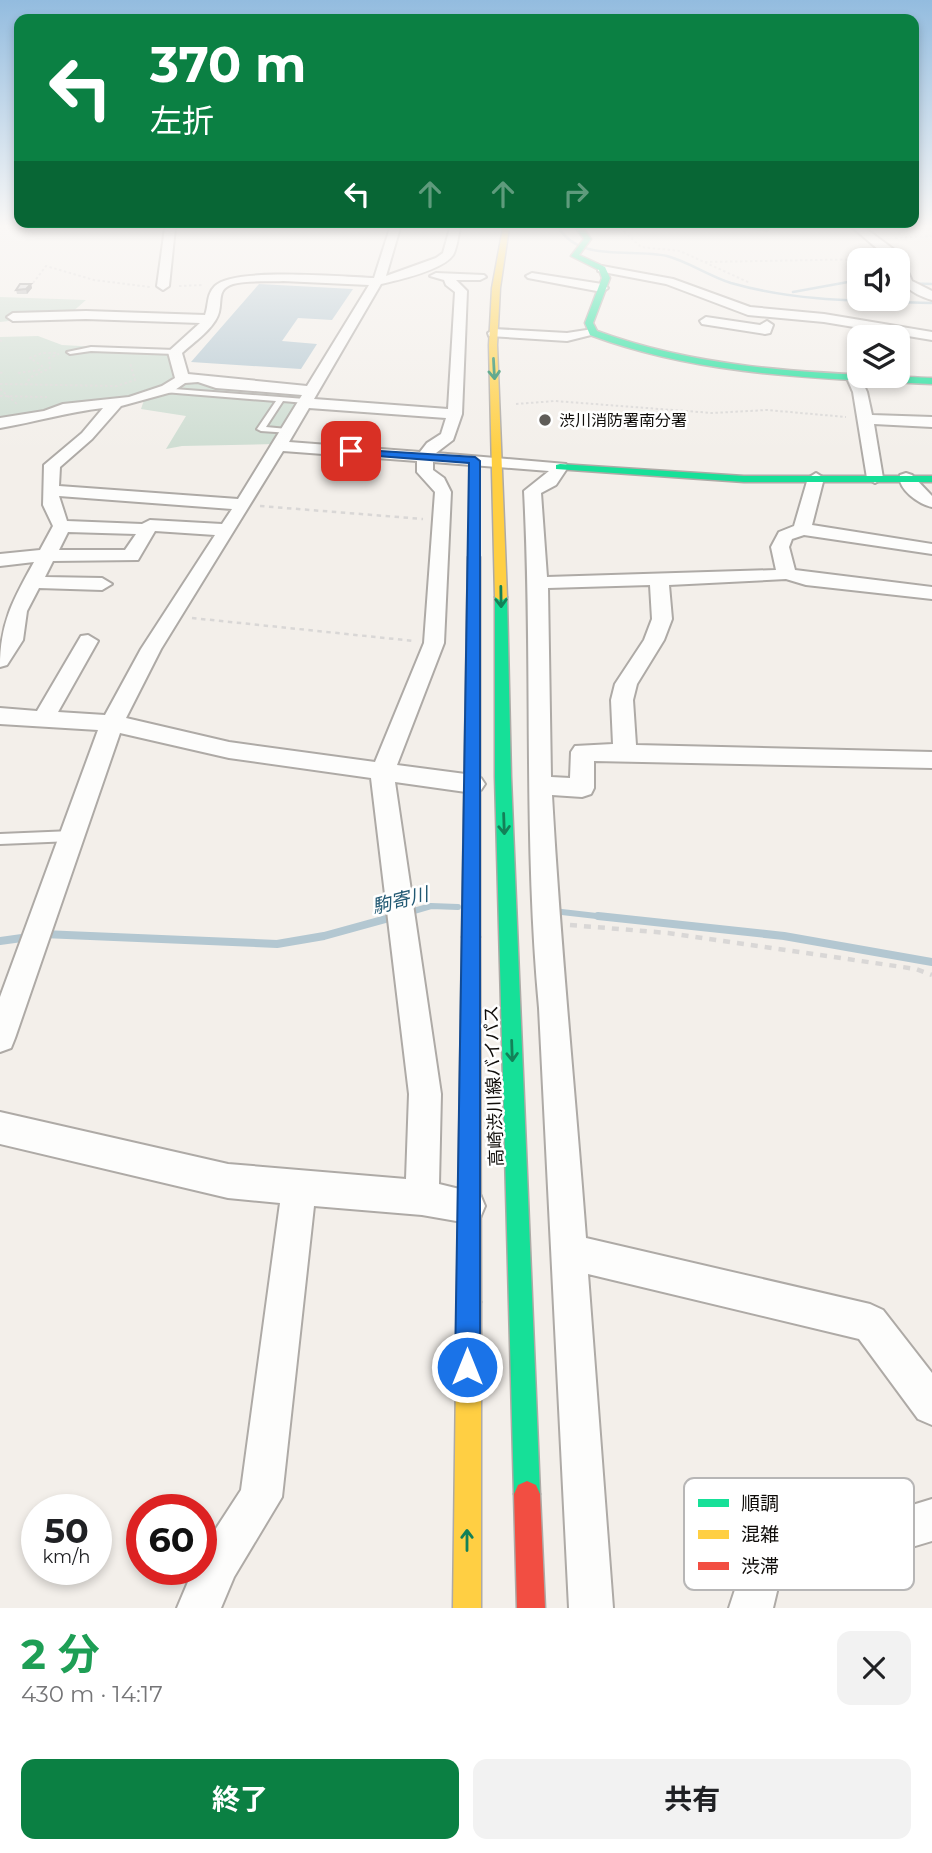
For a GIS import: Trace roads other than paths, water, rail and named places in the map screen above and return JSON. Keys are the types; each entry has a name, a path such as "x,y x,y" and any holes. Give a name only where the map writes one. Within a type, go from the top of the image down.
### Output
{"main road":[{"path":"477,369 479,303"},
{"name":"高崎渋川線バイパス","path":"497,303 494,333 499,462 503,790 531,1608"},
{"path":"596,303 589,323 593,333 632,346 725,365 783,373 847,376"},
{"path":"910,380 932,381"},
{"path":"560,467 744,479 932,479"},
{"name":"高崎渋川線バイパス","path":"467,1608 474,541"}],"street":[{"path":"182,379 175,352 209,319 213,312 213,303"},
{"path":"0,1038 112,723 172,616 366,303"},
{"path":"422,1198 425,1094 382,773 428,664 434,643 443,492 438,482 425,472 424,457 431,445 448,437 455,414 460,303"},
{"path":"721,303 771,314 824,318 932,336"},
{"path":"13,317 81,313 113,318 209,319"},
{"path":"706,321 765,330 771,314"},
{"path":"494,333 567,337 593,333"},
{"path":"0,423 48,415 63,408 116,403 164,390 182,379 199,378 216,384 307,398 455,414"},
{"path":"858,388 866,419 874,478"},
{"path":"116,403 87,436 52,465 51,490 48,497 55,519 62,526 147,529"},
{"path":"866,419 932,422"},
{"path":"283,439 424,457 560,467"},
{"path":"560,467 550,481 532,491 538,583 539,785 545,922 554,1008 591,1608"},
{"path":"802,528 816,478"},
{"path":"906,478 922,498 932,502"},
{"path":"51,490 243,505"},
{"path":"0,560 48,555 131,556 150,525 227,530"},
{"path":"0,660 13,640 17,611 62,526"},
{"path":"786,573 780,547 785,536 802,528 932,549"},
{"path":"538,583 786,573 806,579 932,593"},
{"path":"625,754 622,701 626,684 654,640 662,619 659,580"},
{"path":"33,582 102,584"},
{"path":"44,717 88,641"},
{"path":"0,716 112,723 229,750 473,784"},
{"path":"539,785 582,788 583,752 932,760"},
{"path":"0,1128 228,1181 422,1198 468,1206"},
{"path":"199,1608 219,1562 261,1497 299,1189"},
{"path":"567,1251 870,1323 932,1405"},
{"path":"914,1525 932,1520"},
{"path":"751,1608 756,1590"}],"lane":[{"path":"70,352 91,349 175,352"},
{"path":"164,390 281,399 307,398"},
{"path":"281,399 261,429 283,439"},
{"path":"0,839 72,836"}],"water":[{"path":"242,303 343,303 332,320 298,318 282,341 317,344 301,369 191,362"}],"waterway":[{"name":"駒寄川","path":"407,913 431,906 458,907"},
{"name":"駒寄川","path":"553,911 614,918"},
{"name":"駒寄川","path":"598,916 784,936 932,962"},
{"name":"駒寄川","path":"43,934 277,944 324,936 393,917"},
{"name":"駒寄川","path":"0,941 29,937"}],"place":[{"name":"渋川消防署南分署","path":"545,420"}]}
